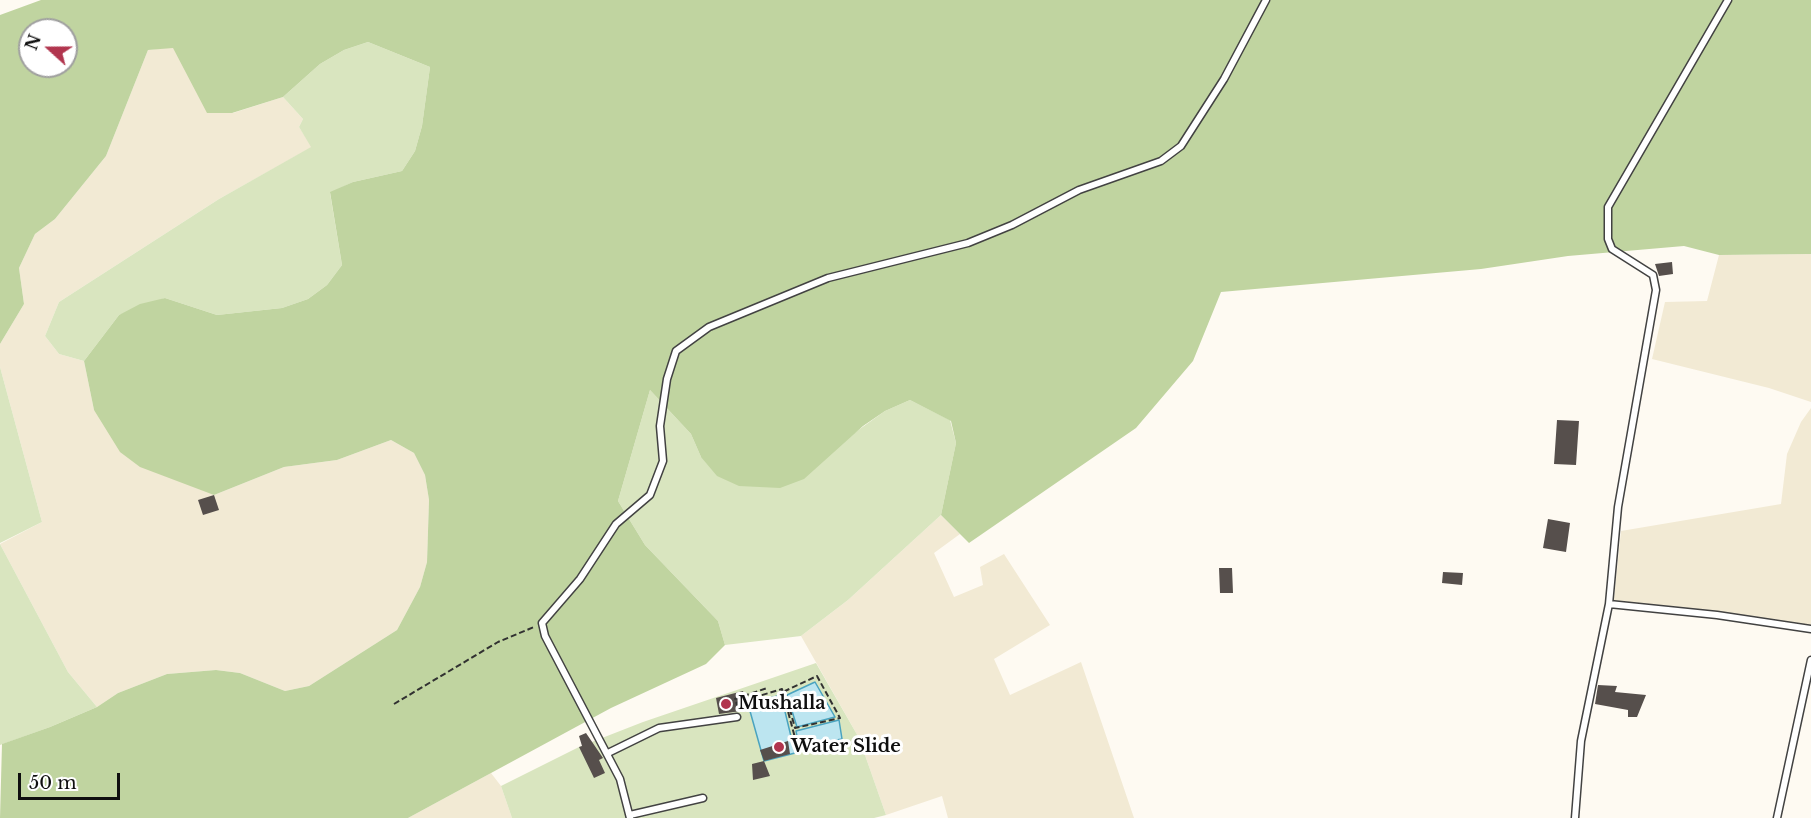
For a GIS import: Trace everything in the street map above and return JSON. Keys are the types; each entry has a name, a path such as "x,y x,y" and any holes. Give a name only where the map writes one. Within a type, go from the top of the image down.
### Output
{"lane":[{"path":"703,798 631,817 620,779 553,652 542,623 580,579 616,524 650,495 663,457 660,426 666,379 673,356 681,346 710,327 828,278 968,243 1012,225 1079,190 1140,171 1161,161 1181,146 1224,79 1266,0"},
{"path":"1575,818 1581,741 1609,604 1618,507 1656,290 1653,275 1612,249 1608,239 1608,207 1728,0"},
{"path":"1609,604 1717,615 1811,629"},
{"path":"1778,818 1811,660"},
{"path":"608,753 659,728 737,717"}],"path":[{"path":"394,704 498,642 542,623"},
{"path":"766,688 735,699 736,703 782,689 786,699 795,728 840,718 817,676 785,690 786,699 798,749"}],"shaded area":[{"path":"173,47 233,113 283,97 303,119 299,127 312,147 219,199 59,302 45,336 59,354 84,361 94,410 214,495 284,467 337,460 391,440 414,453 425,475 429,500 427,562 420,587 397,630 309,686 285,691 240,673 216,670 167,674 118,693 97,707 68,672 0,544 42,522 0,367 0,344 24,304 19,268 35,234 55,219 106,156 148,50"},
{"path":"1811,254 1811,402 1769,388 1652,359 1665,302 1707,301 1719,255"},
{"path":"1811,408 1811,627 1613,608 1621,531 1781,504 1787,454 1801,422"},
{"path":"941,515 960,534 934,553 954,597 983,585 980,567 1004,554 1050,625 994,659 1010,695 1081,662 1134,818 948,818 942,796 886,815 859,738 801,636 848,600"},
{"path":"491,773 501,786 512,818 408,818"}],"green space":[{"path":"41,0 1811,0 1811,254 1719,255 1684,246 1568,256 1481,269 1221,292 1193,361 1136,428 969,543 941,515 956,443 951,421 910,400 885,411 863,426 804,479 780,488 739,486 717,476 701,457 691,434 650,390 618,501 645,545 718,621 725,645 706,664 611,708 408,818 0,818 2,744 50,727 97,707 118,693 167,674 216,670 240,673 285,691 309,686 397,630 420,587 427,562 429,500 425,475 414,453 391,440 337,460 284,467 214,495 140,467 120,452 94,410 84,361 119,315 140,304 165,298 217,315 282,308 308,299 327,285 342,265 330,192 353,182 402,171 415,151 422,126 430,67 368,42 344,50 320,64 283,97 232,113 207,113 173,48 148,50 106,156 55,219 35,234 19,268 24,304 0,344 0,15"},
{"path":"368,42 430,67 422,126 415,151 402,171 353,182 330,193 342,265 327,285 308,299 282,308 217,315 165,298 119,315 84,361 59,354 45,336 59,302 219,199 311,147 299,127 303,119 283,97 320,64 344,50"},
{"path":"0,367 42,522 0,543"},
{"path":"650,390 691,434 701,457 843,441 885,411 910,400 950,420 956,443 941,515 848,600 801,636 725,645 718,621 645,545 618,501"},
{"path":"0,544 68,672 97,707 0,745"},
{"path":"816,663 859,738 886,815 874,818 512,818 501,786 579,747 643,722"}],"water":[{"path":"815,682 835,717 797,727 787,695"},
{"path":"781,695 795,753 764,761 748,704"},
{"path":"839,720 842,739 799,747 796,731"}],"building":[{"path":"1672,262 1673,274 1659,276 1655,264"},
{"path":"1557,420 1579,421 1576,465 1554,464"},
{"path":"214,495 219,510 203,515 198,500"},
{"path":"1548,519 1570,523 1566,552 1543,548"},
{"path":"1219,568 1232,568 1233,593 1220,593"},
{"path":"1443,572 1463,573 1462,585 1442,583"},
{"path":"1598,685 1617,686 1615,692 1646,695 1637,717 1628,717 1628,710 1595,704"},
{"path":"743,691 749,710 719,714 716,698"},
{"path":"586,733 603,758 599,760 605,773 594,778 579,747 582,746 579,736"},
{"name":"Water Slide","path":"788,741 790,754 764,761 760,750"},
{"path":"764,761 770,776 753,780 752,764"}],"place":[{"name":"Mushalla","path":"726,704"},
{"name":"Water Slide","path":"779,747"}]}
